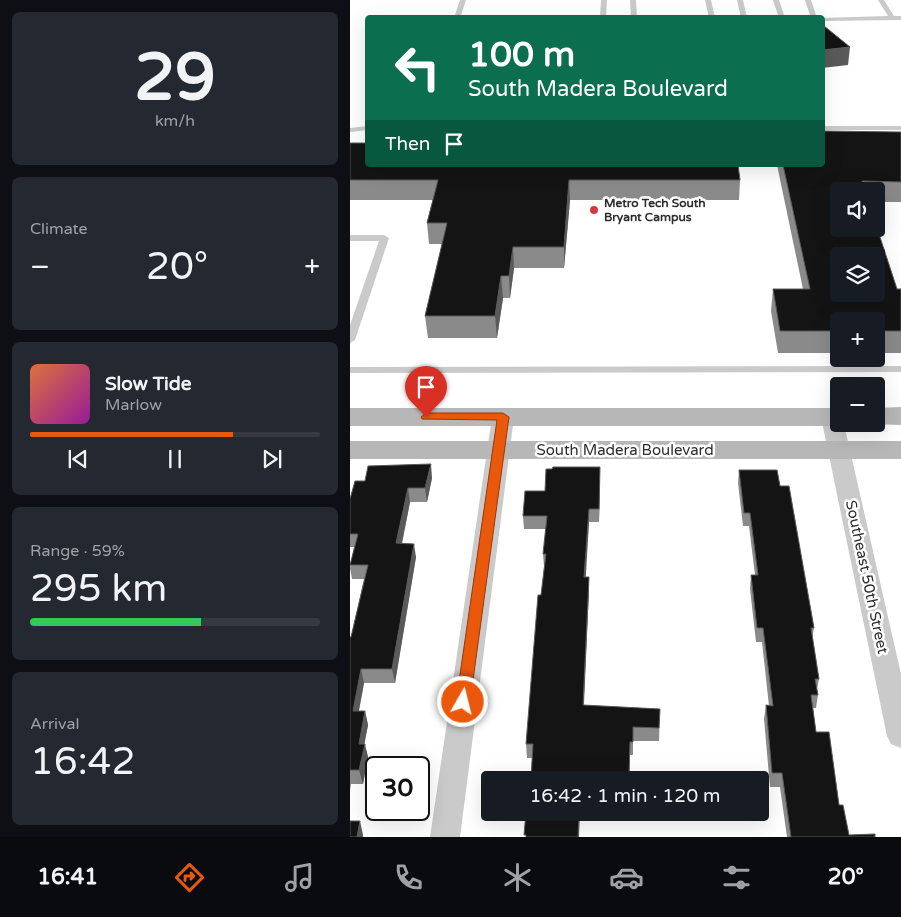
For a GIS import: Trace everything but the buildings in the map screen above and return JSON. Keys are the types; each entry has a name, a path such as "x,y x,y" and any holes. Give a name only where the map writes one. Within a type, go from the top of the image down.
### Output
{"street":[{"path":"885,417 901,416"},
{"path":"350,417 830,417"},
{"path":"445,837 503,417"},
{"name":"Southeast 50th Street","path":"837,432 839,450 901,736"},
{"name":"South Madera Boulevard","path":"350,450 901,450"}],"lane":[{"path":"458,15 463,0"},
{"path":"603,15 604,0"},
{"path":"633,0 634,15"},
{"path":"708,0 711,15"},
{"path":"740,0 743,15"},
{"path":"776,0 781,15"},
{"path":"808,0 813,15"},
{"path":"882,0 892,18"},
{"path":"825,19 901,18"},
{"path":"350,130 365,128"},
{"path":"825,128 897,130"},
{"path":"350,238 384,238 350,340"},
{"path":"350,370 901,369"}],"place":[{"name":"Metro Tech South Bryant Campus","path":"594,210"}],"route":[{"path":"426,417 503,417 463,702"}]}
